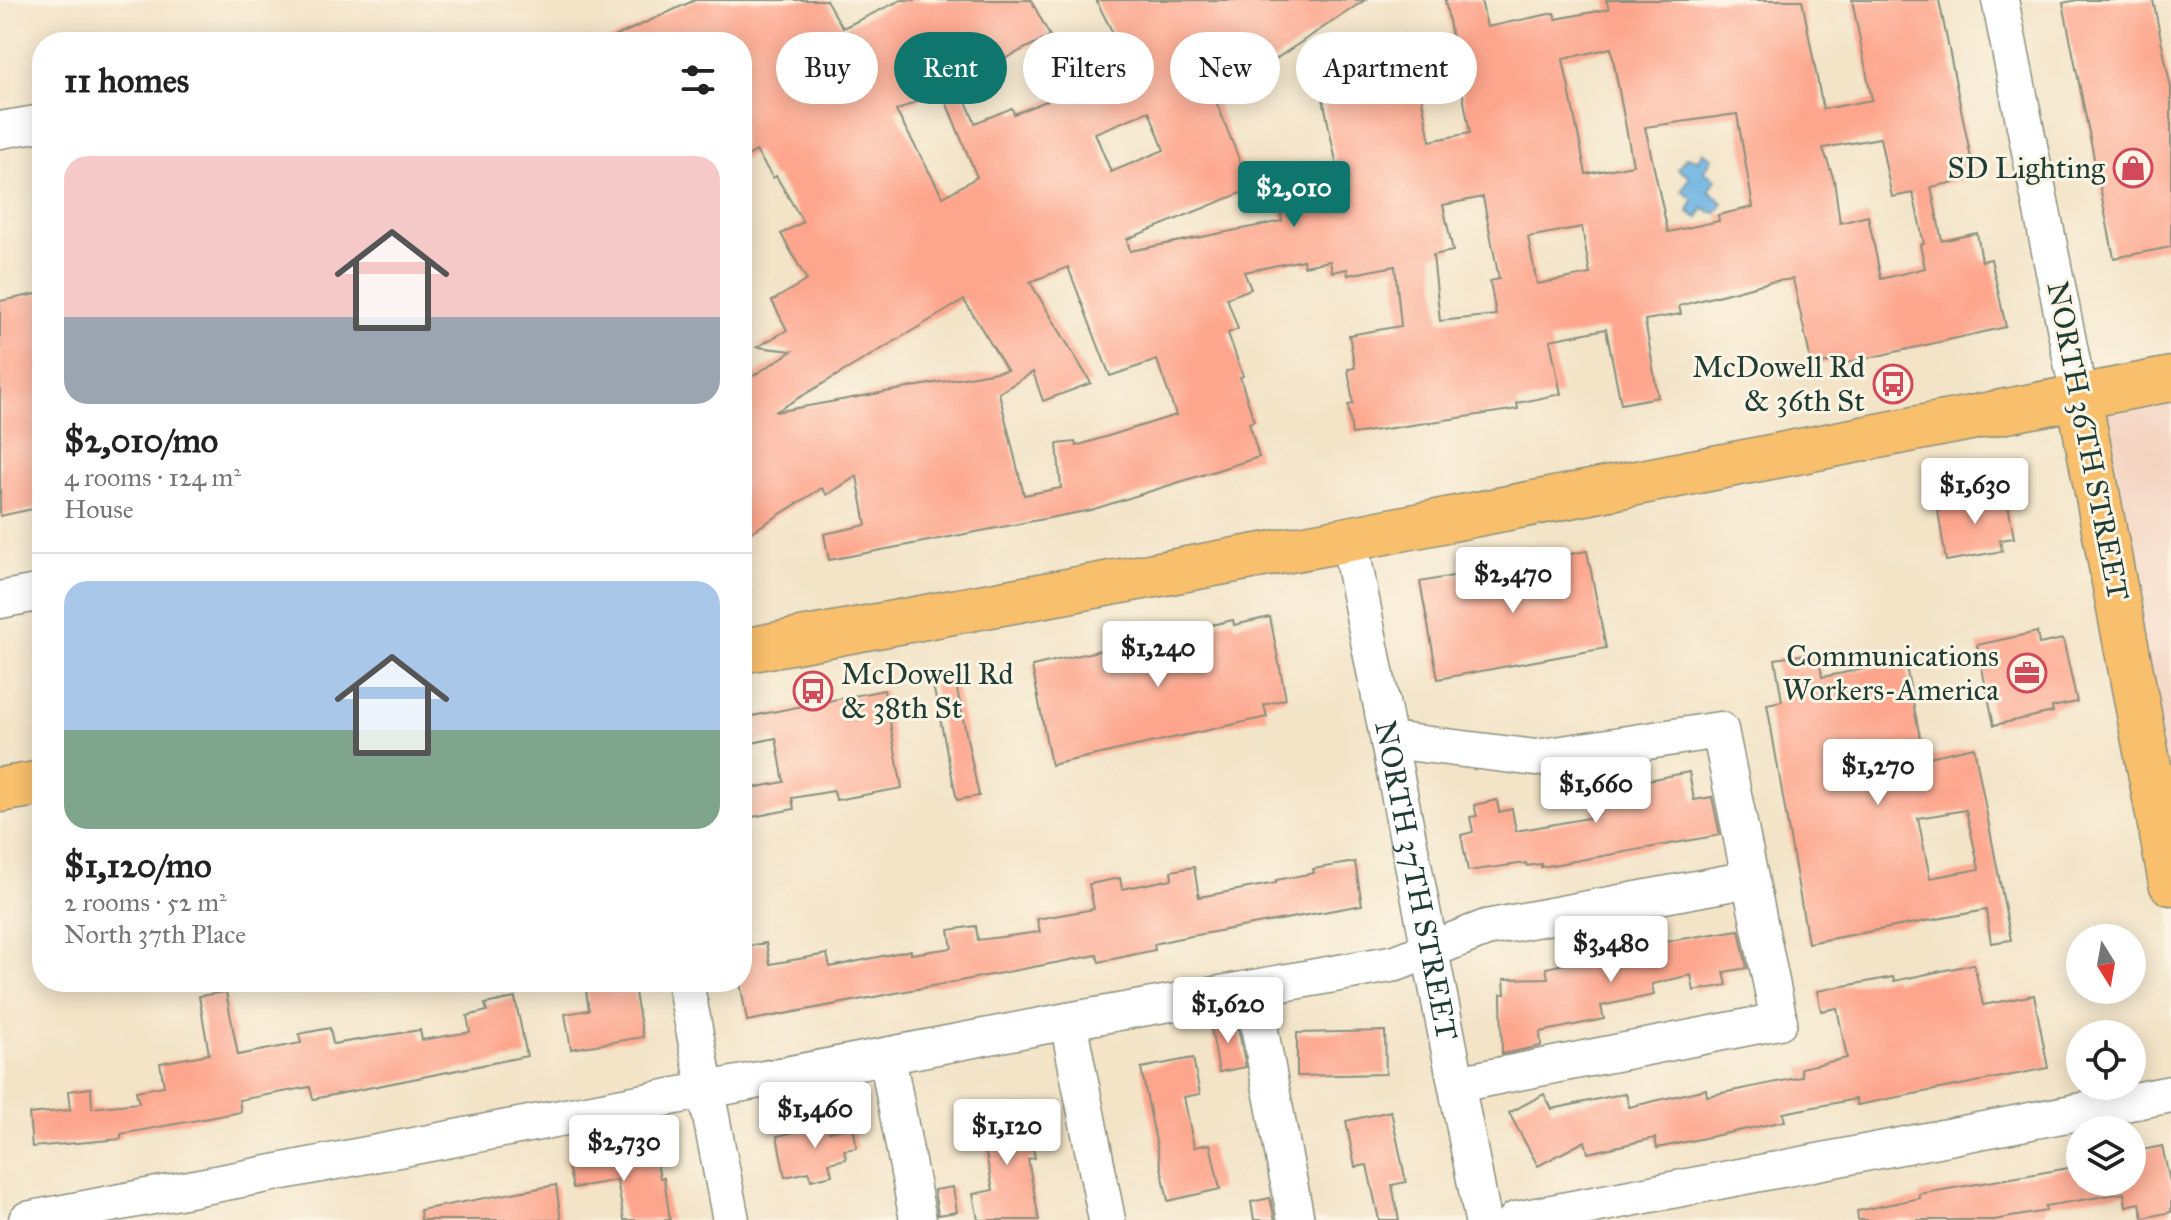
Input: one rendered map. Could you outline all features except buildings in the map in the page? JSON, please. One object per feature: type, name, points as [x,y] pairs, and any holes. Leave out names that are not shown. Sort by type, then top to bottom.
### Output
[{"type":"main road","points":[[752,649],[1349,539],[2171,379]]},
{"type":"main road","name":"NORTH 36TH STREET","points":[[2079,397],[2171,883]]},
{"type":"main road","points":[[0,790],[32,785]]},
{"type":"street","name":"NORTH 36TH STREET","points":[[2000,0],[2079,397]]},
{"type":"street","points":[[0,130],[32,125]]},
{"type":"street","name":"NORTH 37TH STREET","points":[[1349,539],[1483,1220]]},
{"type":"street","points":[[0,600],[32,594]]},
{"type":"street","points":[[1390,740],[1536,758],[1720,730],[1779,1021],[1457,1084]]},
{"type":"street","points":[[0,1203],[26,1220],[1068,1021],[1396,963],[1486,928],[1750,879]]},
{"type":"street","points":[[1252,989],[1296,1220]]},
{"type":"street","points":[[687,992],[731,1220]]},
{"type":"street","points":[[1068,1021],[1107,1220]]},
{"type":"street","points":[[887,1056],[918,1220]]},
{"type":"street","points":[[1516,1220],[2171,1094]]},
{"type":"shaded area","points":[[2171,379],[2171,883],[2079,397]]},
{"type":"water","points":[[1703,152],[1712,158],[1704,172],[1716,179],[1709,191],[1723,203],[1716,213],[1703,209],[1698,218],[1688,212],[1693,199],[1682,191],[1690,177],[1678,169],[1686,157],[1699,160]]},
{"type":"place","name":"SD Lighting","points":[[2133,168]]},
{"type":"place","name":"McDowell Rd & 36th St","points":[[1893,384]]},
{"type":"place","name":"Communications Workers-America","points":[[2027,673]]},
{"type":"place","name":"McDowell Rd & 38th St","points":[[813,691]]}]
